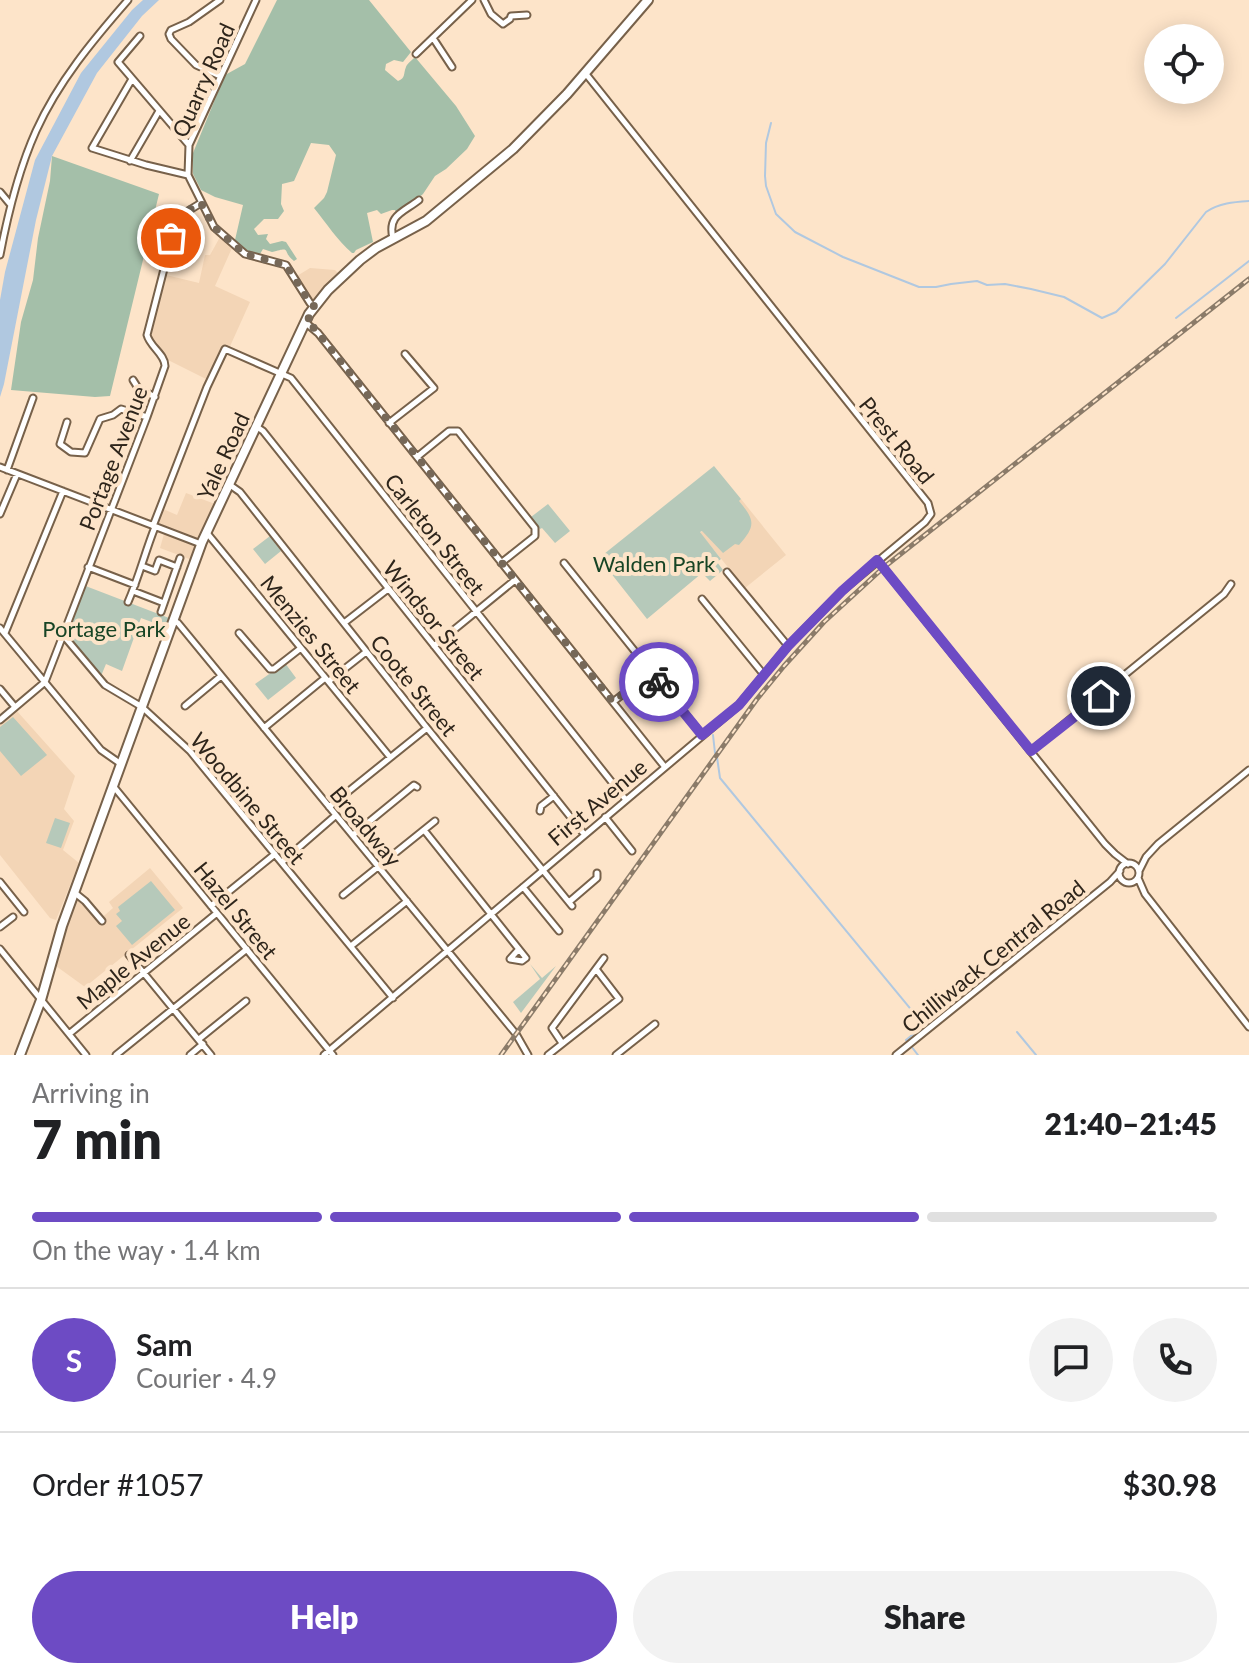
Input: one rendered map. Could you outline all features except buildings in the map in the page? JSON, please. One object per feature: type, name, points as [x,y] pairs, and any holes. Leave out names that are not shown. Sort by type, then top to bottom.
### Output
[{"type":"main road","name":"Yale Road","points":[[20,1055],[41,1000],[62,926],[175,626],[201,545],[315,307],[328,290],[370,252],[426,221],[497,163],[557,105],[648,0]]},
{"type":"street","points":[[0,255],[15,188],[37,130],[92,40],[128,0]]},
{"type":"street","points":[[220,0],[169,34],[196,65],[220,76]]},
{"type":"street","name":"Quarry Road","points":[[256,0],[189,145],[188,175],[214,227],[245,254],[286,265],[315,307]]},
{"type":"street","points":[[416,54],[472,0]]},
{"type":"street","points":[[484,0],[491,14],[503,24],[511,16],[527,15]]},
{"type":"street","points":[[140,36],[118,62],[189,145]]},
{"type":"street","points":[[433,38],[452,67]]},
{"type":"street","name":"Prest Road","points":[[585,73],[930,507],[930,517],[877,560]]},
{"type":"street","points":[[132,79],[92,148],[188,175]]},
{"type":"street","points":[[130,161],[159,111]]},
{"type":"street","points":[[0,192],[11,205]]},
{"type":"street","points":[[394,239],[391,228],[397,215],[419,200]]},
{"type":"street","name":"Portage Avenue","points":[[0,720],[45,682],[155,397],[165,363],[147,335],[165,265],[176,254],[183,214],[201,203]]},
{"type":"street","points":[[171,238],[180,239]]},
{"type":"street","points":[[306,323],[314,328],[664,767]]},
{"type":"street","name":"Carleton Street","points":[[154,526],[207,387],[225,349],[291,378],[626,800]]},
{"type":"street","points":[[389,423],[434,388],[405,354]]},
{"type":"street","points":[[133,380],[138,388],[155,397]]},
{"type":"street","points":[[33,398],[4,469],[201,545]]},
{"type":"street","points":[[67,422],[60,444],[71,452],[85,453],[100,419],[121,409],[147,417]]},
{"type":"street","name":"Windsor Street","points":[[257,427],[584,834]]},
{"type":"street","points":[[417,457],[449,431],[458,431],[526,516],[535,528],[535,536],[501,563]]},
{"type":"street","points":[[0,514],[17,474]]},
{"type":"street","name":"Coote Street","points":[[230,485],[240,492],[570,904],[597,878],[597,873]]},
{"type":"street","points":[[5,634],[63,491]]},
{"type":"street","points":[[128,602],[154,526]]},
{"type":"street","name":"Menzies Street","points":[[207,533],[390,757]]},
{"type":"street","points":[[161,612],[180,558]]},
{"type":"street","points":[[142,566],[155,571],[159,560],[177,567]]},
{"type":"street","points":[[877,560],[1115,854],[1130,864],[1138,874],[1145,894]]},
{"type":"street","name":"First Avenue","points":[[329,1053],[739,705],[788,646],[877,560]]},
{"type":"street","points":[[564,563],[702,735]]},
{"type":"street","points":[[88,567],[164,603]]},
{"type":"street","points":[[727,572],[788,646]]},
{"type":"street","points":[[434,646],[515,580]]},
{"type":"street","points":[[1031,751],[1216,601],[1231,584]]},
{"type":"street","points":[[344,623],[388,589]]},
{"type":"street","points":[[702,599],[764,675]]},
{"type":"street","name":"Broadway","points":[[175,626],[221,676],[353,835],[516,1034],[528,1055]]},
{"type":"street","points":[[0,628],[101,750],[121,764]]},
{"type":"street","points":[[239,633],[270,669],[301,648]]},
{"type":"street","name":"Woodbine Street","points":[[63,635],[105,685],[142,707],[190,751],[393,998]]},
{"type":"street","points":[[264,728],[366,652]]},
{"type":"street","points":[[613,702],[651,672]]},
{"type":"street","points":[[185,706],[221,676]]},
{"type":"street","points":[[0,689],[15,707]]},
{"type":"street","points":[[329,807],[427,728]]},
{"type":"street","points":[[1130,864],[1146,857],[1249,770]]},
{"type":"street","points":[[353,835],[414,785],[417,787]]},
{"type":"street","name":"Hazel Street","points":[[113,786],[329,1053]]},
{"type":"street","points":[[540,811],[541,806],[554,796]]},
{"type":"street","points":[[282,862],[336,816]]},
{"type":"street","points":[[605,817],[632,851]]},
{"type":"street","points":[[343,895],[435,821]]},
{"type":"street","points":[[424,830],[519,949]]},
{"type":"street","name":"Maple Avenue","points":[[211,906],[275,854]]},
{"type":"street","points":[[1115,854],[1120,877],[1145,894],[1249,1027]]},
{"type":"street","points":[[1127,882],[1138,874],[1146,857]]},
{"type":"street","name":"Chilliwack Central Road","points":[[896,1055],[1130,864]]},
{"type":"street","points":[[0,882],[24,912]]},
{"type":"street","name":"Chilliwack Central Road","points":[[1110,882],[1127,882]]},
{"type":"street","points":[[523,887],[559,931]]},
{"type":"street","points":[[74,893],[102,921]]},
{"type":"street","points":[[351,946],[407,901]]},
{"type":"street","name":"Maple Avenue","points":[[69,1034],[217,913]]},
{"type":"street","points":[[0,927],[13,917]]},
{"type":"street","points":[[116,1055],[247,949]]},
{"type":"street","points":[[1,953],[86,1055]]},
{"type":"street","points":[[129,955],[211,1055]]},
{"type":"street","points":[[562,1043],[552,1028],[604,958]]},
{"type":"street","points":[[548,1055],[619,999],[596,969]]},
{"type":"street","points":[[190,1055],[246,1001]]},
{"type":"street","points":[[616,1055],[655,1024]]},
{"type":"shaded area","points":[[220,237],[232,248],[215,286],[250,302],[213,384],[168,360],[151,337],[166,275],[199,283],[205,255],[210,255]]},
{"type":"shaded area","points":[[310,268],[335,270],[340,275],[316,301],[311,299],[297,276]]},
{"type":"shaded area","points":[[186,493],[215,504],[200,538],[158,523],[163,509],[177,515]]},
{"type":"shaded area","points":[[741,499],[786,555],[745,588],[700,533]]},
{"type":"shaded area","points":[[164,534],[196,546],[192,560],[160,548]]},
{"type":"shaded area","points":[[16,710],[75,776],[64,809],[74,821],[63,850],[79,863],[56,920],[50,918],[0,855],[0,723]]},
{"type":"shaded area","points":[[150,868],[183,908],[85,987],[56,966],[63,929],[75,896],[98,921],[113,908],[109,902]]},
{"type":"green space","points":[[277,0],[369,0],[411,52],[403,62],[394,60],[386,64],[385,70],[398,81],[415,57],[456,106],[475,136],[467,149],[435,176],[423,194],[410,205],[396,213],[392,210],[381,214],[377,210],[367,213],[373,242],[354,253],[314,208],[327,192],[336,155],[329,145],[311,143],[294,181],[282,184],[281,204],[284,211],[278,219],[264,219],[254,229],[258,235],[268,234],[266,239],[270,244],[286,242],[297,259],[294,261],[285,250],[272,252],[263,249],[260,254],[248,251],[235,240],[243,205],[201,190],[193,174],[193,153],[225,75],[245,64]]},
{"type":"green space","points":[[52,156],[159,194],[110,396],[11,390],[21,322],[33,280]]},
{"type":"green space","name":"Walden Park","points":[[714,466],[741,499],[739,501],[751,518],[751,528],[739,545],[735,544],[723,553],[700,532],[721,559],[717,562],[723,570],[710,581],[702,573],[647,619],[599,558]]},
{"type":"green space","points":[[548,504],[570,531],[555,543],[531,517]]},
{"type":"green space","points":[[270,536],[281,551],[265,564],[253,549]]},
{"type":"green space","name":"Portage Park","points":[[83,585],[169,618],[165,627],[141,618],[122,671],[106,664],[101,676],[66,633]]},
{"type":"green space","points":[[285,663],[296,678],[268,700],[255,684]]},
{"type":"green space","points":[[13,717],[47,755],[21,776],[0,751],[0,727]]},
{"type":"green space","points":[[55,818],[70,823],[61,848],[46,843]]},
{"type":"green space","points":[[151,881],[175,910],[132,945],[116,926],[122,921],[116,914],[120,911],[118,907]]},
{"type":"green space","points":[[530,964],[542,978],[556,966],[521,1013],[513,1002],[540,979]]},
{"type":"water","points":[[143,0],[159,0],[142,16],[97,73],[52,156],[0,397],[0,300],[35,160],[81,73]]},
{"type":"waterway","points":[[771,123],[766,143],[766,186],[776,214],[795,232],[843,257],[919,287],[977,281],[987,285],[1005,284],[1064,297],[1102,318],[1116,312],[1165,264],[1206,212],[1221,205],[1249,201]]},
{"type":"waterway","points":[[1176,318],[1249,261]]},
{"type":"waterway","points":[[713,735],[715,753]]},
{"type":"waterway","points":[[717,757],[720,778],[923,1024],[906,1040],[908,1042]]},
{"type":"waterway","points":[[1017,1032],[1036,1055]]},
{"type":"waterway","points":[[911,1046],[918,1055]]},
{"type":"railway","points":[[501,1055],[757,699],[824,622],[883,568],[1249,279]]},
{"type":"way so far","points":[[171,238],[180,239],[183,214],[201,203],[214,227],[245,254],[286,265],[315,307],[306,323],[314,328],[613,702],[651,672],[659,682]]},
{"type":"route","points":[[659,682],[702,735],[739,705],[788,646],[877,560],[1031,751],[1101,696]]}]
